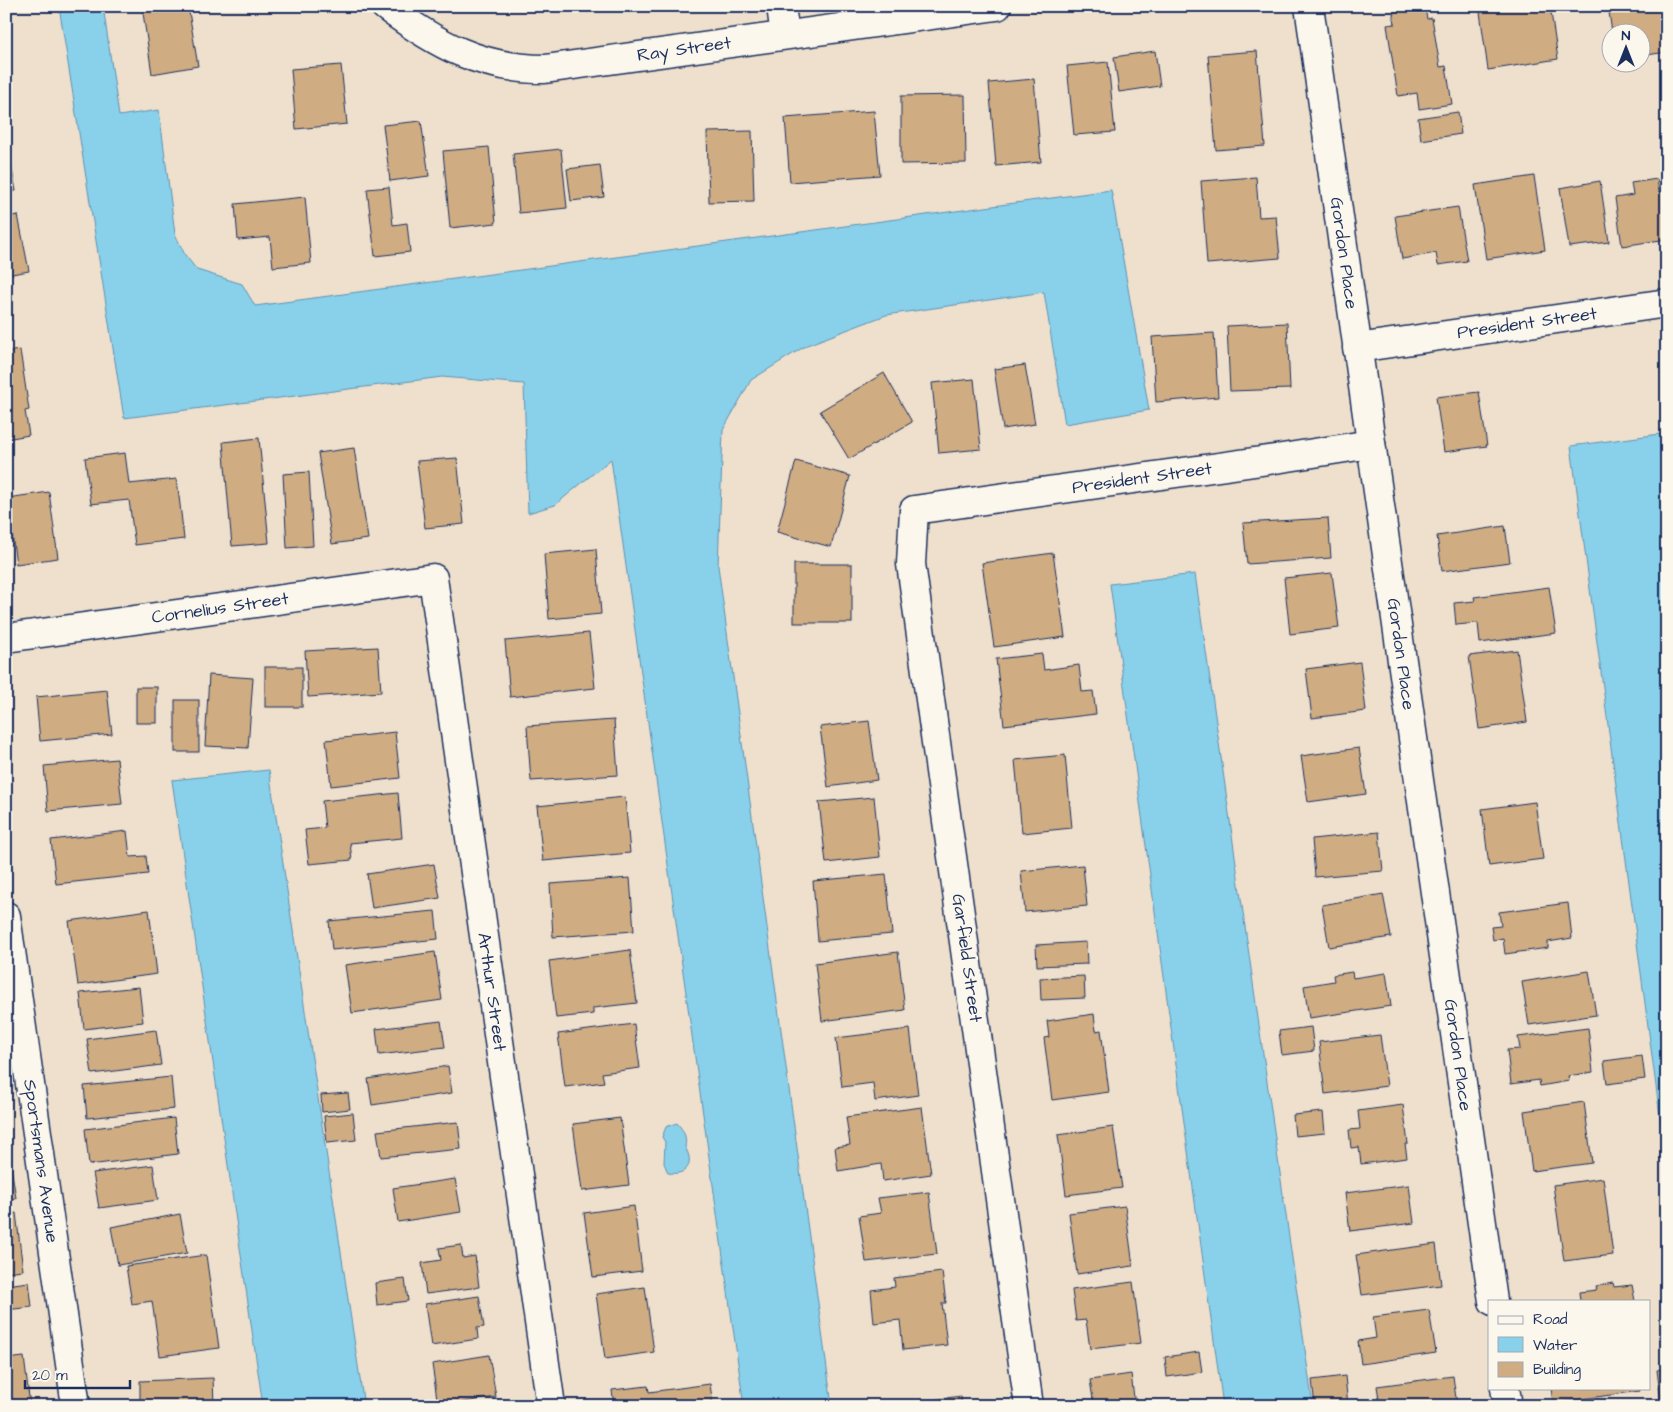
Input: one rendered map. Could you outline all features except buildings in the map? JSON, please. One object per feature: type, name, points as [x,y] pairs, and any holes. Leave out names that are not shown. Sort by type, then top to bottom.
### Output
[{"type":"street","name":"Ray Street","points":[[385,6],[427,36],[474,59],[519,69],[545,69],[997,6]]},
{"type":"street","points":[[781,6],[785,35]]},
{"type":"street","name":"Gordon Place","points":[[1309,6],[1493,1300]]},
{"type":"street","name":"President Street","points":[[1357,348],[1667,303]]},
{"type":"street","name":"President Street","points":[[914,510],[1371,444]]},
{"type":"street","name":"Garfield Street","points":[[914,510],[911,564],[1029,1406]]},
{"type":"street","name":"Cornelius Street","points":[[6,638],[433,578]]},
{"type":"street","name":"Arthur Street","points":[[433,578],[551,1406]]},
{"type":"street","name":"Sportsmans Avenue","points":[[6,916],[76,1406]]},
{"type":"street","points":[[1505,1390],[1508,1406]]},
{"type":"water","points":[[59,6],[103,6],[119,116],[159,110],[175,234],[185,255],[197,270],[242,284],[255,306],[1111,190],[1149,410],[1065,424],[1044,292],[886,315],[807,345],[751,380],[723,430],[718,566],[832,1406],[744,1406],[611,459],[555,505],[528,513],[524,384],[442,377],[124,418]]},
{"type":"water","points":[[1660,434],[1667,484],[1667,1169],[1571,446]]},
{"type":"water","points":[[1195,574],[1313,1406],[1223,1406],[1110,584]]},
{"type":"water","points":[[269,770],[364,1406],[263,1406],[172,780]]},
{"type":"water","points":[[677,1123],[686,1140],[685,1147],[689,1163],[687,1168],[680,1173],[668,1173],[664,1163],[665,1142],[662,1137],[666,1127]]}]
